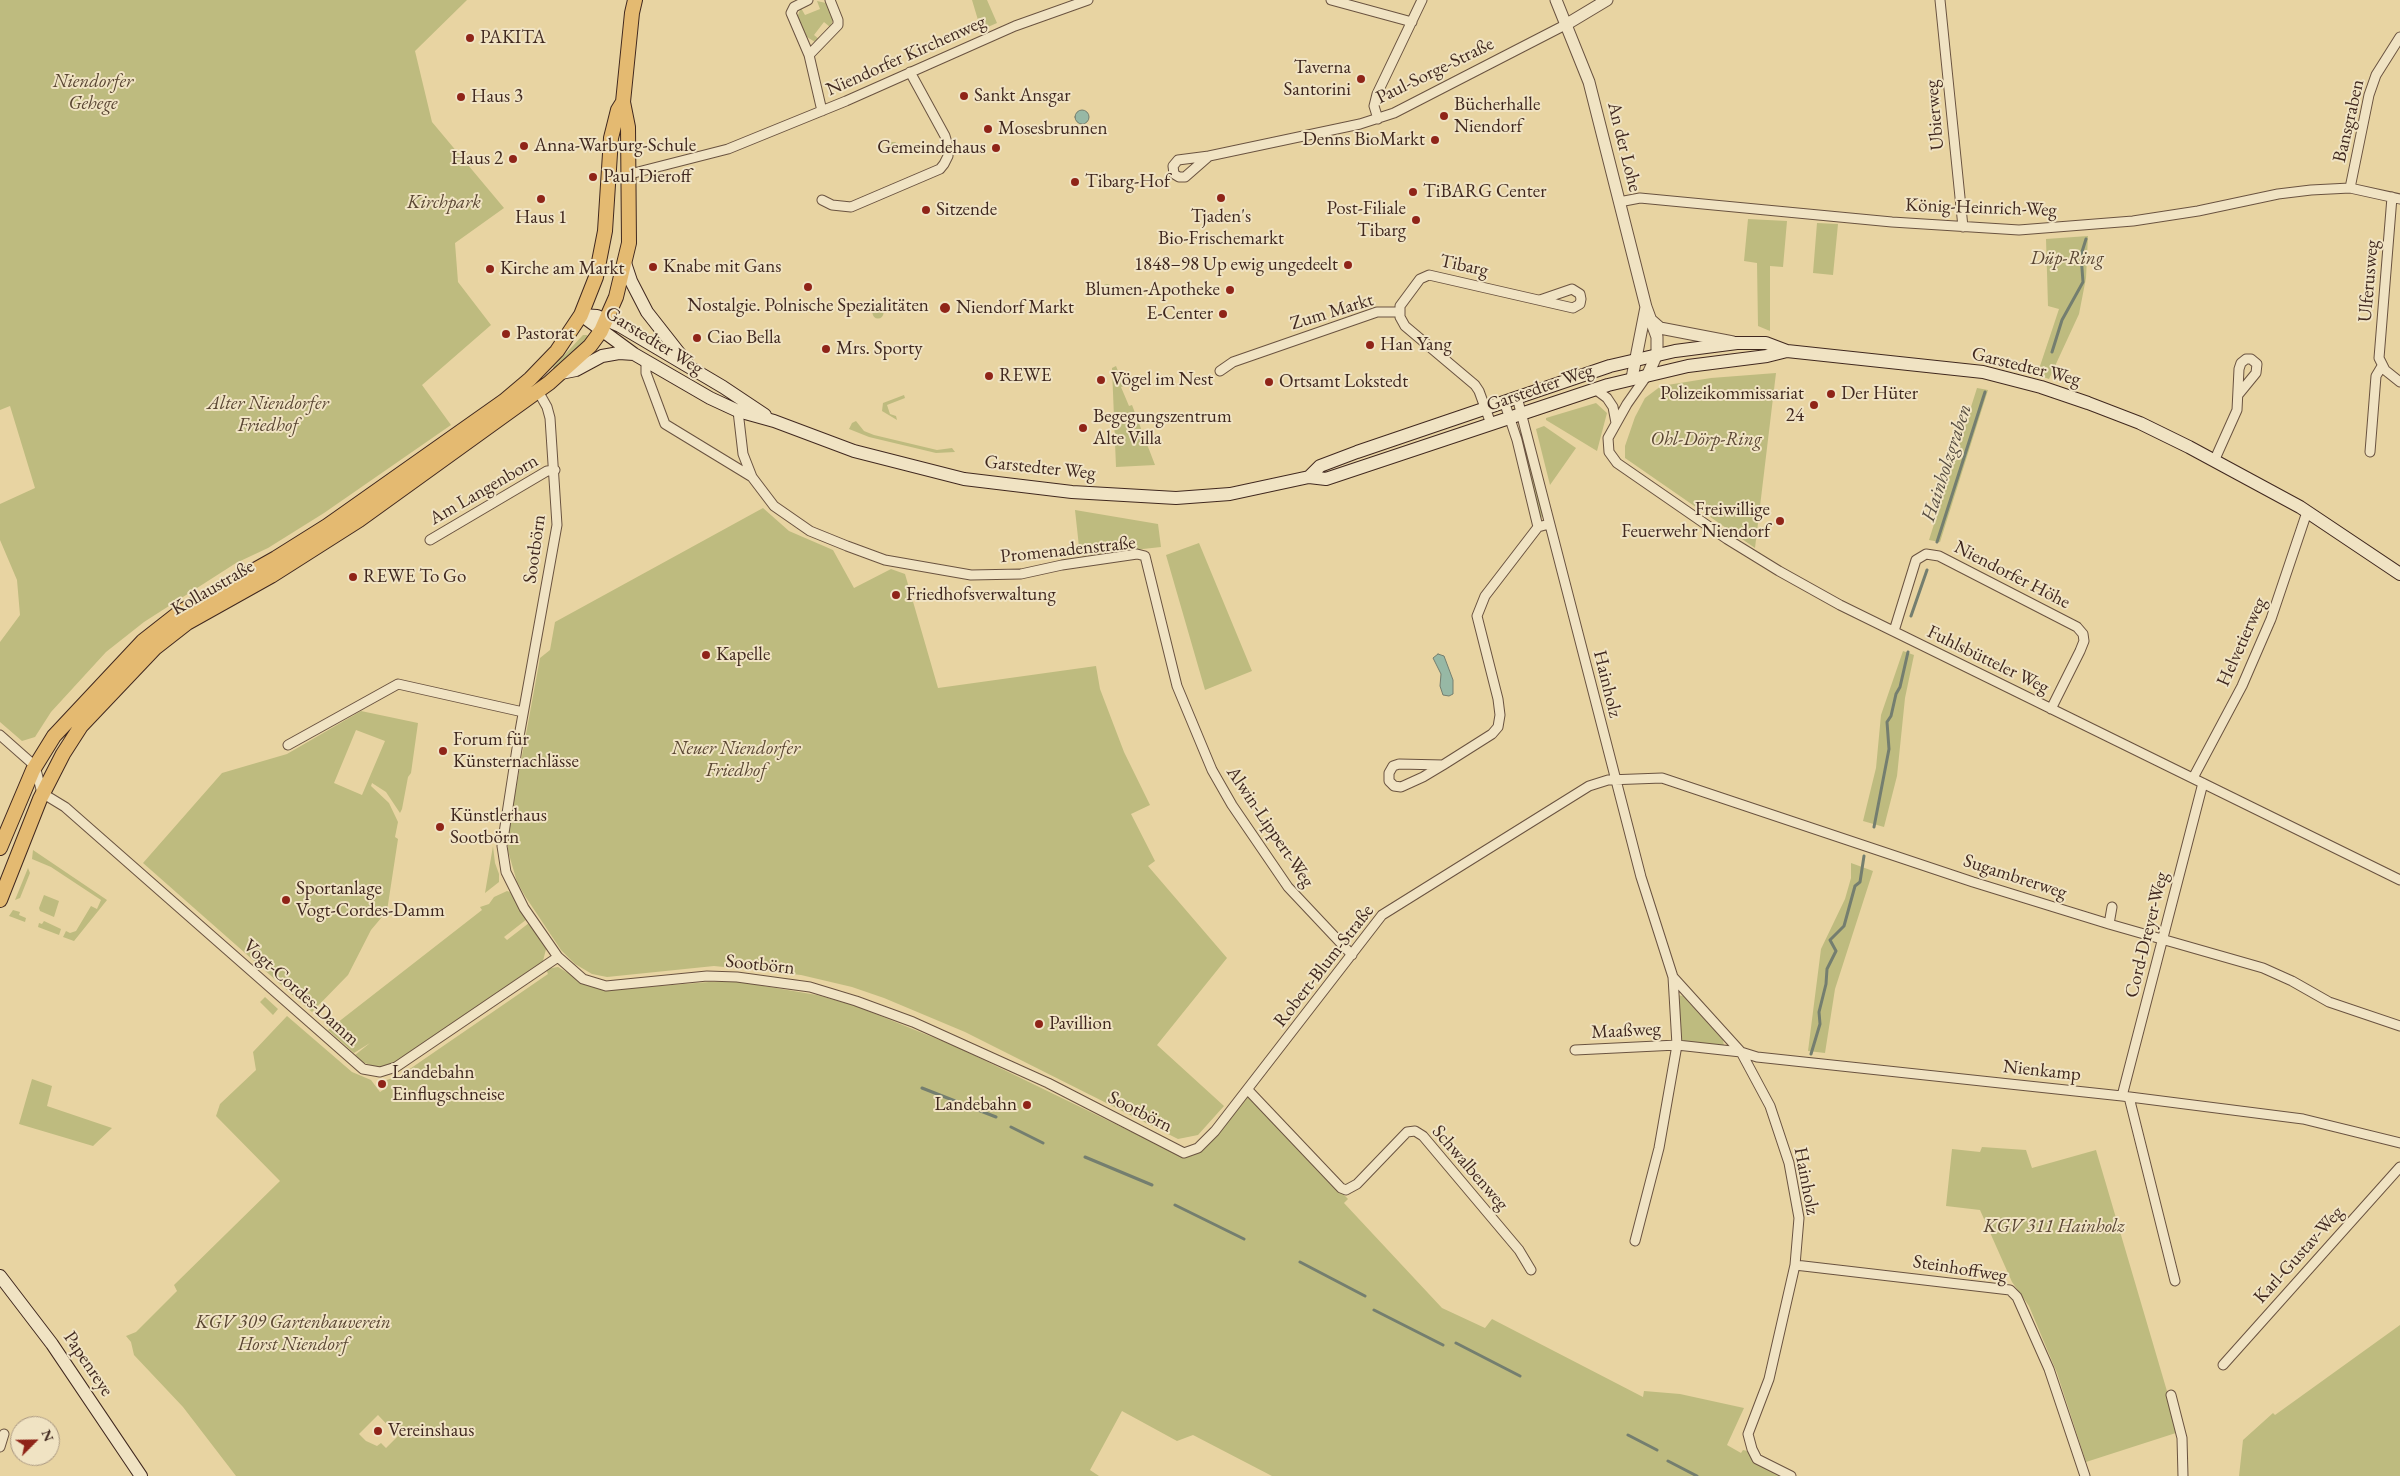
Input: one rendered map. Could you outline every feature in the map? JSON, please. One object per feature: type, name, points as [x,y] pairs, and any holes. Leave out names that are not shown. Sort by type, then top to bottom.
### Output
[{"type":"main road","points":[[604,326],[625,263],[629,243],[630,174],[628,127],[623,102],[628,41],[635,0]]},
{"type":"main road","name":"Kollaustraße","points":[[0,848],[35,766],[50,742],[68,719],[128,655],[167,621],[193,603],[307,539],[445,442],[530,379],[557,351],[581,315],[595,282],[603,246],[611,138],[618,110],[623,102]]},
{"type":"main road","points":[[625,263],[631,281],[647,312],[694,371]]},
{"type":"main road","name":"Garstedter Weg","points":[[581,315],[597,316],[604,326],[634,354],[710,398],[738,411],[774,421],[846,448],[910,466],[964,478],[1072,492],[1176,498],[1230,494],[1309,477],[1326,479],[1632,378],[1688,366],[1767,356],[1787,351]]},
{"type":"main road","name":"Kollaustraße","points":[[0,900],[42,793],[62,754],[82,726],[114,690],[164,641],[205,612],[324,544],[538,391],[561,373],[604,326]]},
{"type":"main road","name":"Garstedter Weg","points":[[604,326],[723,387],[774,421]]},
{"type":"main road","name":"Garstedter Weg","points":[[1309,477],[1320,466],[1486,407],[1637,359],[1657,354],[1737,343],[1766,342],[1787,351],[1984,372],[2045,388],[2104,408],[2215,459],[2307,512],[2400,574]]},
{"type":"main road","points":[[561,373],[576,370],[602,356],[619,353],[634,354]]},
{"type":"main road","name":"Papenreye","points":[[0,1276],[52,1344],[140,1476]]},
{"type":"street","name":"Niendorfer Kirchenweg","points":[[808,0],[794,7],[791,13],[809,55],[822,111]]},
{"type":"street","points":[[809,55],[838,25],[838,20],[830,0]]},
{"type":"street","name":"Niendorfer Kirchenweg","points":[[630,174],[728,149],[822,111],[1015,26],[1088,0]]},
{"type":"street","points":[[1331,0],[1412,22]]},
{"type":"street","points":[[1378,119],[1374,106],[1377,94],[1422,0]]},
{"type":"street","name":"An der Lohe","points":[[1556,0],[1589,82],[1646,307],[1657,337],[1657,354],[1648,374]]},
{"type":"street","name":"Paul-Sorge-Straße","points":[[1209,156],[1378,119],[1410,106],[1567,24],[1607,0]]},
{"type":"street","name":"Ubierweg","points":[[1940,0],[1963,227]]},
{"type":"street","name":"Bansgraben","points":[[2350,188],[2369,95],[2376,75],[2400,37]]},
{"type":"street","points":[[822,200],[832,205],[851,207],[940,169],[944,164],[948,156],[947,141],[910,72]]},
{"type":"street","name":"König-Heinrich-Weg","points":[[1619,202],[1649,199],[1963,227],[2019,230],[2124,222],[2198,211],[2278,194],[2350,188],[2396,198]]},
{"type":"street","name":"Ulferusweg","points":[[2370,452],[2376,376],[2382,366],[2379,358],[2396,198]]},
{"type":"street","name":"Tibarg","points":[[1399,312],[1403,300],[1420,279],[1429,275],[1540,300]]},
{"type":"street","name":"An der Lohe","points":[[1632,378],[1646,307]]},
{"type":"street","name":"Zum Markt","points":[[1220,371],[1233,362],[1377,312],[1399,312],[1405,326],[1475,385],[1486,407],[1491,424]]},
{"type":"street","name":"Garstedter Weg","points":[[1652,321],[1657,326],[1668,330],[1737,343]]},
{"type":"street","name":"Promenadenstraße","points":[[646,361],[646,373],[664,424],[752,477]]},
{"type":"street","points":[[2382,366],[2388,375],[2400,382]]},
{"type":"street","name":"Fuhlsbütteler Weg","points":[[1648,374],[1627,404],[1608,438],[1611,456],[1617,463],[1727,539],[1840,605],[2400,880]]},
{"type":"street","name":"Fuhlsbütteler Weg","points":[[1627,404],[1632,378]]},
{"type":"street","points":[[1595,389],[1607,398],[1613,407],[1616,423]]},
{"type":"street","name":"Sootbörn","points":[[538,391],[548,411],[555,470],[557,524],[503,831],[503,861],[515,894],[558,957],[583,978],[606,986],[707,976],[737,977],[810,987],[856,1001],[912,1022],[1048,1083],[1184,1153],[1194,1151]]},
{"type":"street","points":[[2215,459],[2237,410],[2238,395]]},
{"type":"street","name":"Hainholz","points":[[1510,399],[1549,524],[1641,877],[1673,977],[1678,1045],[1659,1148],[1635,1242]]},
{"type":"street","name":"Hainholz","points":[[1510,399],[1516,416],[1538,527]]},
{"type":"street","name":"Promenadenstraße","points":[[738,411],[743,454],[752,477],[774,506],[810,531],[885,560],[971,575],[1021,574],[1062,565],[1137,554],[1147,558]]},
{"type":"street","name":"Am Langenborn","points":[[430,540],[548,471],[555,470]]},
{"type":"street","name":"Helvetierweg","points":[[2193,778],[2242,686],[2271,619],[2307,512]]},
{"type":"street","points":[[1443,765],[1399,764],[1393,766],[1389,773],[1389,781],[1394,786],[1401,787],[1423,778],[1492,734],[1498,727],[1500,715],[1498,699],[1477,616],[1485,596],[1538,527],[1549,524]]},
{"type":"street","name":"Niendorfer Höhe","points":[[1894,631],[1916,560],[1926,554],[1938,556],[2078,627],[2083,634],[2084,641],[2052,709]]},
{"type":"street","name":"Alwin-Lippert-Weg","points":[[1147,558],[1177,686],[1212,770],[1232,805],[1288,887],[1352,955]]},
{"type":"street","points":[[288,745],[398,684],[524,712]]},
{"type":"street","points":[[0,736],[35,766],[42,793]]},
{"type":"street","name":"Sugambrerweg","points":[[1616,779],[1662,778],[1973,882],[2109,924],[2264,968],[2329,1002],[2400,1026]]},
{"type":"street","name":"Robert-Blum-Straße","points":[[1194,1151],[1215,1131],[1248,1090],[1382,915],[1406,898],[1589,786],[1616,779]]},
{"type":"street","name":"Cord-Dreyer-Weg","points":[[2175,1281],[2125,1097],[2202,783]]},
{"type":"street","name":"Vogt-Cordes-Damm","points":[[42,793],[76,816],[355,1063],[368,1071],[380,1072],[396,1067],[558,957]]},
{"type":"street","points":[[2109,924],[2112,907]]},
{"type":"street","name":"Hainholz","points":[[1673,977],[1741,1052],[1770,1106],[1789,1163],[1799,1218],[1795,1265],[1769,1379],[1748,1434],[1752,1450],[1758,1459],[1791,1476]]},
{"type":"street","name":"Nienkamp","points":[[1678,1045],[1741,1052],[1757,1057],[2125,1097],[2303,1119],[2400,1143]]},
{"type":"street","name":"Maaßweg","points":[[1575,1050],[1678,1045]]},
{"type":"street","name":"Schwalbenweg","points":[[1248,1090],[1341,1188],[1346,1190],[1357,1184],[1408,1132],[1416,1131],[1423,1136],[1519,1250],[1531,1270]]},
{"type":"street","name":"Karl-Gustav-Weg","points":[[2223,1365],[2400,1168]]},
{"type":"street","name":"Steinhoffweg","points":[[1795,1265],[2010,1290],[2017,1297],[2049,1369],[2085,1476]]},
{"type":"street","points":[[2172,1395],[2182,1438],[2183,1476]]},
{"type":"street","points":[[0,1447],[4,1434]]},
{"type":"green space","points":[[0,0],[467,0],[415,51],[432,122],[504,208],[455,243],[458,282],[491,325],[422,385],[451,425],[324,513],[268,548],[236,563],[144,622],[106,652],[51,712],[35,737],[22,741],[0,722],[0,642],[20,615],[17,580],[0,540],[0,504],[35,488],[10,406],[0,410]]},
{"type":"green space","points":[[972,0],[987,0],[997,23],[981,30]]},
{"type":"green space","points":[[817,1],[826,3],[833,20],[830,27],[824,22],[814,35],[820,40],[815,42],[807,37],[797,17],[801,8],[805,15],[820,9]]},
{"type":"green space","points":[[888,142],[895,142],[904,148],[901,153],[888,153],[884,149]]},
{"type":"green space","points":[[1748,219],[1787,221],[1783,267],[1770,266],[1770,331],[1758,326],[1757,263],[1744,261]]},
{"type":"green space","points":[[1817,223],[1838,224],[1833,275],[1813,273]]},
{"type":"green space","name":"Düp-Ring","points":[[2088,236],[2086,278],[2079,314],[2049,379],[2037,375],[2059,309],[2048,306],[2046,239]]},
{"type":"green space","points":[[1105,284],[1109,284],[1113,290],[1109,296],[1105,296],[1101,292],[1101,288]]},
{"type":"green space","points":[[878,307],[884,313],[878,319],[872,313]]},
{"type":"green space","points":[[583,335],[587,335],[588,338],[565,362],[554,369],[553,367]]},
{"type":"green space","points":[[1116,366],[1124,386],[1121,387],[1129,406],[1132,405],[1155,465],[1116,467],[1112,368]]},
{"type":"green space","name":"Ohl-Dörp-Ring","points":[[1776,373],[1755,548],[1625,458],[1625,446],[1635,417],[1645,398],[1661,386],[1711,378]]},
{"type":"green space","points":[[1977,388],[1988,390],[1940,542],[1929,540]]},
{"type":"green space","points":[[904,395],[905,398],[887,405],[890,414],[896,416],[897,420],[882,411],[883,403]]},
{"type":"green space","points":[[1596,403],[1607,413],[1597,451],[1546,420],[1546,418]]},
{"type":"green space","points":[[856,421],[864,431],[874,435],[937,450],[952,448],[955,452],[936,453],[869,437],[849,429],[852,423]]},
{"type":"green space","points":[[1544,426],[1576,448],[1550,485],[1536,429]]},
{"type":"green space","points":[[1522,434],[1543,514],[1541,519],[1519,436]]},
{"type":"green space","name":"Neuer Niendorfer Friedhof","points":[[763,508],[789,531],[833,550],[854,588],[891,569],[905,574],[938,688],[1096,666],[1100,689],[1124,752],[1150,805],[1131,814],[1155,861],[1148,866],[1227,958],[1157,1045],[1224,1106],[1198,1135],[1178,1139],[965,1032],[884,998],[852,987],[801,975],[714,966],[607,977],[592,974],[575,964],[561,950],[517,882],[508,851],[508,832],[540,658],[550,650],[555,622]]},
{"type":"green space","points":[[1075,510],[1158,524],[1161,547],[1080,556]]},
{"type":"green space","points":[[1199,543],[1252,671],[1205,690],[1166,555]]},
{"type":"green space","points":[[1903,651],[1914,655],[1905,698],[1897,776],[1884,827],[1863,821],[1876,768],[1881,715]]},
{"type":"green space","name":"Sportanlage Vogt-Cordes-Damm","points":[[361,711],[418,723],[411,773],[408,777],[400,813],[386,792],[372,783],[371,786],[389,803],[398,822],[395,837],[398,839],[387,911],[371,930],[348,975],[312,1012],[143,863],[222,773],[287,754]],"holes":[[[356,730],[385,741],[362,795],[334,783]]]},
{"type":"green space","points":[[493,846],[499,882],[485,893]]},
{"type":"green space","points":[[33,850],[107,900],[74,941],[63,937],[66,931],[70,933],[76,931],[91,906],[97,909],[101,900],[51,867],[32,859]]},
{"type":"green space","points":[[1851,863],[1873,871],[1835,989],[1825,1053],[1808,1051],[1821,949],[1845,899],[1851,878]]},
{"type":"green space","points":[[28,868],[30,873],[20,898],[15,900]]},
{"type":"green space","points":[[507,891],[510,892],[527,919],[504,937],[507,940],[529,923],[546,949],[543,961],[391,1065],[376,1067],[359,1061],[355,1055],[370,1043],[354,1053],[328,1030],[482,910],[480,907],[489,904],[494,897]]},
{"type":"green space","points":[[44,895],[59,901],[54,917],[40,911],[39,908]]},
{"type":"green space","points":[[13,910],[20,912],[19,915],[26,918],[25,922],[9,916]]},
{"type":"green space","points":[[44,921],[61,929],[59,935],[38,927],[39,923],[42,924]]},
{"type":"green space","name":"KGV 309 Gartenbauverein Horst Niendorf","points":[[558,967],[588,985],[609,990],[709,982],[740,982],[817,995],[856,1006],[957,1047],[1181,1156],[1191,1156],[1205,1148],[1249,1096],[1348,1199],[1344,1203],[1442,1308],[1485,1328],[1492,1319],[1643,1397],[1644,1391],[1680,1394],[1744,1408],[1727,1445],[1741,1453],[1743,1450],[1747,1451],[1758,1464],[1781,1476],[1272,1476],[1193,1435],[1177,1441],[1122,1411],[1090,1470],[1099,1476],[236,1476],[183,1407],[134,1355],[131,1342],[126,1336],[136,1332],[177,1291],[174,1285],[280,1181],[216,1116],[220,1104],[256,1070],[253,1052],[287,1016],[352,1072],[371,1080],[380,1092],[386,1088],[384,1081],[401,1075],[548,974],[546,969]],"holes":[[[378,1415],[398,1436],[386,1448],[381,1443],[377,1446],[366,1441],[359,1434]]]},
{"type":"green space","points":[[1678,995],[1683,996],[1723,1040],[1724,1046],[1685,1043],[1682,1041]]},
{"type":"green space","points":[[265,997],[278,1009],[273,1015],[260,1002]]},
{"type":"green space","points":[[32,1079],[52,1086],[47,1106],[112,1128],[93,1146],[19,1124]]},
{"type":"green space","name":"KGV 311 Hainholz","points":[[1982,1147],[2026,1150],[2032,1168],[2096,1150],[2179,1432],[2086,1462],[2057,1373],[2029,1306],[2012,1282],[1980,1210],[1946,1206],[1952,1149],[1980,1152]]},
{"type":"green space","points":[[2400,1325],[2400,1476],[2239,1476],[2243,1440],[2273,1413],[2275,1415]]},
{"type":"shaded area","points":[[1079,110],[1085,110],[1089,117],[1085,124],[1079,124],[1075,120],[1075,114]]},
{"type":"shaded area","points":[[1438,654],[1444,656],[1453,680],[1453,694],[1449,696],[1443,695],[1440,686],[1441,674],[1433,658]]},
{"type":"waterway","name":"Hainholzgraben","points":[[2052,352],[2062,320],[2083,282],[2081,255],[2086,239]]},
{"type":"waterway","name":"Hainholzgraben","points":[[1937,542],[1985,392]]},
{"type":"waterway","name":"Hainholzgraben","points":[[1911,616],[1927,570]]},
{"type":"waterway","name":"Hainholzgraben","points":[[1874,827],[1889,749],[1887,722],[1891,716],[1896,694],[1900,687],[1908,652]]},
{"type":"waterway","name":"Hainholzgraben","points":[[1811,1054],[1820,1024],[1819,1012],[1826,984],[1827,969],[1836,951],[1830,940],[1844,926],[1855,886],[1860,882],[1864,856]]},
{"type":"waterway","points":[[922,1088],[996,1117]]},
{"type":"waterway","points":[[1011,1127],[1043,1143]]},
{"type":"waterway","points":[[1085,1157],[1152,1185]]},
{"type":"waterway","points":[[1175,1205],[1244,1239]]},
{"type":"waterway","points":[[1300,1262],[1365,1296]]},
{"type":"waterway","points":[[1374,1310],[1443,1345]]},
{"type":"waterway","points":[[1456,1343],[1520,1376]]},
{"type":"waterway","points":[[1628,1435],[1657,1450]]},
{"type":"waterway","points":[[1668,1461],[1697,1476]]},
{"type":"place","name":"PAKITA","points":[[470,38]]},
{"type":"place","name":"Taverna Santorini","points":[[1361,79]]},
{"type":"place","name":"Sankt Ansgar","points":[[964,96]]},
{"type":"place","name":"Haus 3","points":[[461,97]]},
{"type":"place","name":"Bücherhalle Niendorf","points":[[1444,116]]},
{"type":"place","name":"Mosesbrunnen","points":[[988,129]]},
{"type":"place","name":"Denns BioMarkt","points":[[1435,140]]},
{"type":"place","name":"Anna-Warburg-Schule","points":[[524,146]]},
{"type":"place","name":"Gemeindehaus","points":[[996,148]]},
{"type":"place","name":"Haus 2","points":[[513,159]]},
{"type":"place","name":"Paul Dieroff","points":[[593,177]]},
{"type":"place","name":"Tibarg-Hof","points":[[1075,182]]},
{"type":"place","name":"TiBARG Center","points":[[1413,192]]},
{"type":"place","name":"Tjaden's Bio-Frischemarkt","points":[[1221,198]]},
{"type":"place","name":"Haus 1","points":[[541,199]]},
{"type":"place","name":"Sitzende","points":[[926,210]]},
{"type":"place","name":"Post-Filiale Tibarg","points":[[1416,220]]},
{"type":"place","name":"1848–98 Up ewig ungedeelt","points":[[1348,265]]},
{"type":"place","name":"Knabe mit Gans","points":[[653,267]]},
{"type":"place","name":"Kirche am Markt","points":[[490,269]]},
{"type":"place","name":"Nostalgie. Polnische Spezialitäten","points":[[808,287]]},
{"type":"place","name":"Blumen-Apotheke","points":[[1230,290]]},
{"type":"place","name":"Niendorf Markt","points":[[945,308]]},
{"type":"place","name":"E-Center","points":[[1223,314]]},
{"type":"place","name":"Pastorat","points":[[506,334]]},
{"type":"place","name":"Ciao Bella","points":[[697,338]]},
{"type":"place","name":"Han Yang","points":[[1370,345]]},
{"type":"place","name":"Mrs. Sporty","points":[[826,349]]},
{"type":"place","name":"REWE","points":[[989,376]]},
{"type":"place","name":"Vögel im Nest","points":[[1101,380]]},
{"type":"place","name":"Ortsamt Lokstedt","points":[[1269,382]]},
{"type":"place","name":"Der Hüter","points":[[1831,394]]},
{"type":"place","name":"Polizeikommissariat 24","points":[[1814,405]]},
{"type":"place","name":"Begegungszentrum Alte Villa","points":[[1083,428]]},
{"type":"place","name":"Freiwillige Feuerwehr Niendorf","points":[[1780,521]]},
{"type":"place","name":"REWE To Go","points":[[353,577]]},
{"type":"place","name":"Friedhofsverwaltung","points":[[896,595]]},
{"type":"place","name":"Kapelle","points":[[706,655]]},
{"type":"place","name":"Forum für Künsternachlässe","points":[[443,751]]},
{"type":"place","name":"Künstlerhaus Sootbörn","points":[[440,827]]},
{"type":"place","name":"Sportanlage Vogt-Cordes-Damm","points":[[286,900]]},
{"type":"place","name":"Pavillion","points":[[1039,1024]]},
{"type":"place","name":"Landebahn Einflugschneise","points":[[382,1084]]},
{"type":"place","name":"Landebahn","points":[[1027,1105]]},
{"type":"place","name":"Vereinshaus","points":[[378,1431]]},
{"type":"park label","name":"Niendorfer Gehege","points":[[93,93]]},
{"type":"park label","name":"Kirchpark","points":[[444,203]]},
{"type":"park label","name":"Alter Niendorfer Friedhof","points":[[268,415]]}]
